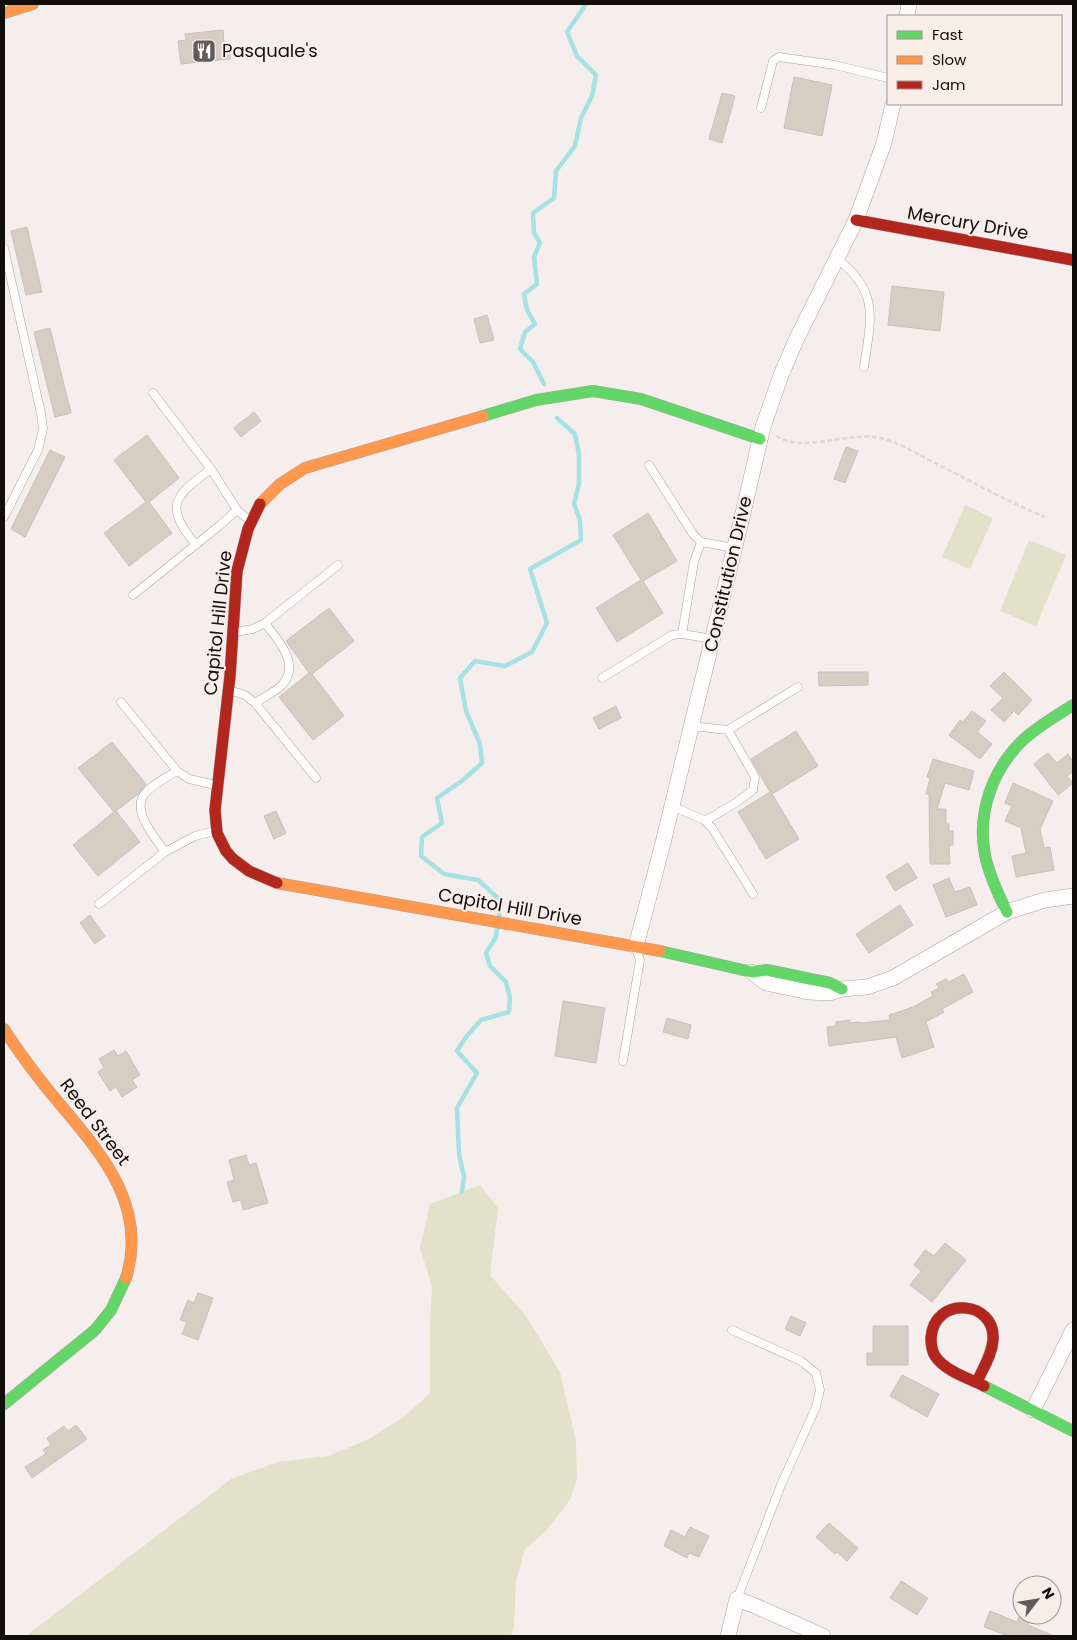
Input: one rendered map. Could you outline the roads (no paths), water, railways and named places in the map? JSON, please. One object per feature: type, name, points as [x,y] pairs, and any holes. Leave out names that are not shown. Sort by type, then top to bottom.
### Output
[{"type":"street","points":[[4,13],[33,4]]},
{"type":"street","name":"Constitution Drive","points":[[636,946],[713,639],[761,433],[781,375],[797,338],[856,220],[884,143],[893,105]]},
{"type":"street","name":"Mercury Drive","points":[[856,220],[1073,260]]},
{"type":"street","name":"Capitol Hill Drive","points":[[752,972],[636,946],[303,890],[266,880],[249,871],[226,851],[217,831],[215,804],[228,689],[237,572],[241,551],[251,522],[264,498],[276,485],[290,475],[305,468],[536,400],[593,391],[641,399],[701,418],[761,433]]},
{"type":"street","points":[[1006,912],[992,879],[982,835],[983,817],[988,798],[1002,766],[1022,741],[1073,705]]},
{"type":"street","points":[[752,972],[766,983],[790,988],[830,993],[867,987],[894,978],[1006,912],[1045,900],[1073,896]]},
{"type":"street","name":"Reed Street","points":[[4,1029],[31,1068],[83,1132],[112,1172],[126,1201],[130,1217],[132,1249],[126,1281],[119,1297],[100,1325],[86,1339],[4,1404]]},
{"type":"street","points":[[977,1382],[992,1350],[994,1343],[992,1330],[986,1318],[975,1310],[961,1306],[954,1307],[937,1318],[930,1331],[930,1345],[941,1363],[977,1382],[1073,1431]]},
{"type":"street","points":[[1033,1410],[1073,1330]]},
{"type":"street","points":[[728,1636],[737,1599],[823,1636]]},
{"type":"lane","points":[[761,108],[773,61],[779,57],[835,66],[887,78]]},
{"type":"lane","points":[[4,248],[41,413],[43,430],[38,450],[4,517]]},
{"type":"lane","points":[[837,258],[858,277],[868,298],[870,311],[869,330],[864,367]]},
{"type":"lane","points":[[153,393],[211,469],[236,510],[251,522]]},
{"type":"lane","points":[[649,465],[692,534],[701,542],[734,548]]},
{"type":"lane","points":[[196,545],[178,521],[176,503],[193,482],[211,469]]},
{"type":"lane","points":[[133,595],[220,526],[236,510]]},
{"type":"lane","points":[[682,634],[694,562],[701,542]]},
{"type":"lane","points":[[233,632],[254,629],[264,623],[338,565]]},
{"type":"lane","points":[[255,703],[280,687],[288,677],[289,672],[287,656],[264,623]]},
{"type":"lane","points":[[602,678],[672,635],[682,634],[713,639]]},
{"type":"lane","points":[[691,726],[728,730],[798,687]]},
{"type":"lane","points":[[228,689],[245,695],[255,703],[316,778]]},
{"type":"lane","points":[[121,702],[176,771],[189,779],[218,785]]},
{"type":"lane","points":[[705,821],[738,802],[753,790],[755,777],[728,730]]},
{"type":"lane","points":[[166,852],[144,821],[141,807],[142,798],[147,792],[176,771]]},
{"type":"lane","points":[[672,806],[705,821],[712,828],[753,894]]},
{"type":"lane","points":[[99,904],[166,852],[195,836],[217,831]]},
{"type":"lane","name":"Constitution Drive","points":[[623,1061],[640,960],[636,946]]},
{"type":"lane","points":[[732,1330],[802,1360],[816,1373],[820,1390],[816,1407],[781,1486],[737,1599]]},
{"type":"waterway","points":[[544,384],[533,362],[520,349],[525,332],[535,324],[527,310],[524,294],[537,284],[534,257],[540,243],[534,233],[533,213],[554,198],[556,171],[575,146],[581,118],[592,96],[596,75],[577,56],[567,32],[586,4]]},
{"type":"waterway","points":[[499,918],[500,900],[478,880],[444,874],[421,856],[422,837],[442,823],[437,798],[462,781],[482,763],[480,744],[466,711],[460,678],[475,661],[505,666],[532,652],[547,623],[530,569],[581,540],[580,520],[574,504],[579,483],[579,455],[575,434],[557,418]]},
{"type":"waterway","points":[[462,1192],[464,1177],[459,1154],[457,1108],[477,1073],[457,1051],[481,1020],[509,1012],[510,998],[506,982],[490,966],[486,953],[496,937],[497,928]]},
{"type":"place","name":"Pasquale's","points":[[204,51]]}]
